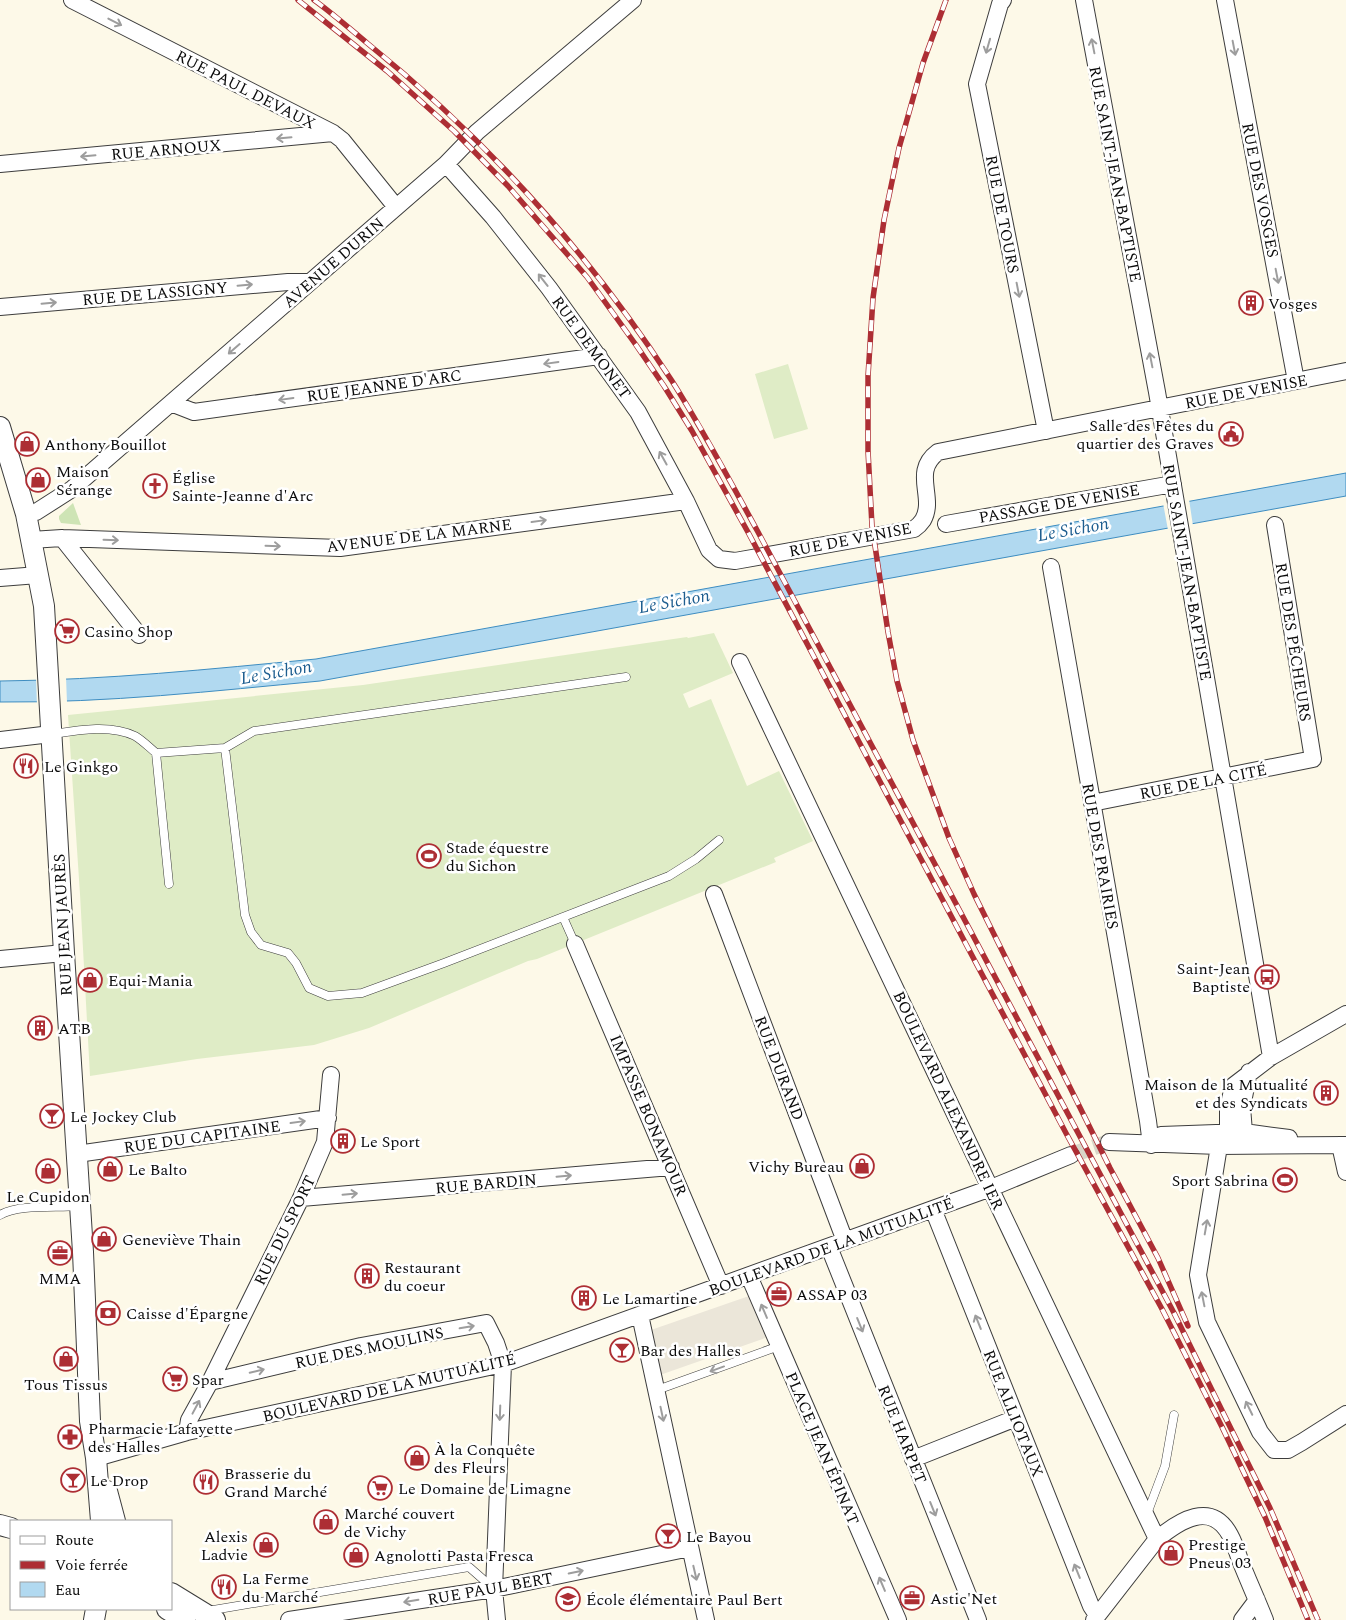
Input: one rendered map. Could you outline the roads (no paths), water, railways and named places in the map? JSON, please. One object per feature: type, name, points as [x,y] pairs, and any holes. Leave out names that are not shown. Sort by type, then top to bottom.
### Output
[{"type":"street","name":"RUE PAUL DEVAUX","points":[[72,0],[333,133],[342,140],[396,207]]},
{"type":"street","name":"AVENUE DURIN","points":[[26,514],[36,512],[72,489],[446,164],[477,132],[633,0]]},
{"type":"street","name":"RUE DE TOURS","points":[[1003,0],[1000,4],[977,84],[1046,431]]},
{"type":"street","name":"RUE SAINT-JEAN-BAPTISTE","points":[[1084,0],[1160,408],[1271,1057]]},
{"type":"street","name":"RUE DES VOSGES","points":[[1225,0],[1296,381]]},
{"type":"street","name":"RUE ARNOUX","points":[[0,164],[333,133]]},
{"type":"street","name":"RUE DEMONET","points":[[446,164],[493,217],[549,288],[638,412],[686,501],[709,550]]},
{"type":"street","name":"RUE DE LASSIGNY","points":[[0,307],[288,282],[310,282]]},
{"type":"street","name":"RUE JEANNE D'ARC","points":[[171,403],[194,412],[599,356]]},
{"type":"street","name":"RUE DE VENISE","points":[[709,550],[719,559],[735,561],[914,529],[923,520],[925,512],[926,466],[938,452],[1346,371]]},
{"type":"street","name":"RUE JEAN JAURÈS","points":[[0,429],[26,514],[44,606],[80,1206],[90,1421],[96,1458],[100,1520]]},
{"type":"street","name":"PASSAGE DE VENISE","points":[[946,524],[1173,484]]},
{"type":"street","name":"AVENUE DE LA MARNE","points":[[31,540],[62,538],[340,548],[686,501]]},
{"type":"street","name":"RUE DES PÊCHEURS","points":[[1275,525],[1313,759]]},
{"type":"street","points":[[62,538],[139,635]]},
{"type":"street","name":"RUE DES PRAIRIES","points":[[1051,567],[1151,1140],[1230,1137]]},
{"type":"street","points":[[0,578],[38,575]]},
{"type":"street","name":"BOULEVARD ALEXANDRE IER","points":[[740,662],[1157,1539]]},
{"type":"street","points":[[0,740],[51,734]]},
{"type":"street","name":"RUE DE LA CITÉ","points":[[1092,803],[1313,759]]},
{"type":"street","name":"RUE DURAND","points":[[714,894],[845,1241]]},
{"type":"street","name":"IMPASSE BONAMOUR","points":[[575,944],[721,1286]]},
{"type":"street","points":[[0,959],[64,953]]},
{"type":"street","points":[[1346,1014],[1271,1057],[1249,1072],[1242,1106],[1230,1137],[1198,1275],[1207,1322],[1260,1432],[1274,1450],[1288,1450],[1346,1414]]},
{"type":"street","name":"RUE DU SPORT","points":[[187,1432],[189,1420],[210,1382],[301,1198],[325,1142],[331,1075]]},
{"type":"street","name":"RUE DU CAPITAINE","points":[[77,1154],[328,1118]]},
{"type":"street","points":[[1230,1137],[1343,1145]]},
{"type":"street","points":[[1230,1137],[1343,1145]]},
{"type":"street","points":[[1343,1145],[1346,1172]]},
{"type":"street","name":"BOULEVARD DE LA MUTUALITÉ","points":[[96,1458],[187,1432],[502,1364],[991,1188],[1071,1155]]},
{"type":"street","name":"RUE BARDIN","points":[[301,1198],[671,1167]]},
{"type":"street","name":"RUE ALLIOTAUX","points":[[933,1209],[1096,1618]]},
{"type":"street","name":"RUE HARPET","points":[[829,1247],[978,1620]]},
{"type":"street","name":"PLACE JEAN ÉPINAT","points":[[749,1276],[898,1620]]},
{"type":"street","points":[[640,1315],[706,1620]]},
{"type":"street","name":"RUE DES MOULINS","points":[[210,1382],[361,1346],[486,1323],[496,1343],[502,1364]]},
{"type":"street","points":[[497,1620],[494,1589],[502,1364]]},
{"type":"street","points":[[913,1459],[1016,1418]]},
{"type":"street","name":"RUE JEAN JAURÈS","points":[[96,1458],[115,1520]]},
{"type":"street","points":[[1096,1618],[1157,1539],[1188,1518],[1204,1515],[1217,1519],[1230,1534],[1265,1620]]},
{"type":"street","name":"RUE PAUL BERT","points":[[290,1620],[494,1589],[690,1548]]},
{"type":"street","points":[[172,1594],[201,1617]]},
{"type":"street","points":[[1242,1620],[1257,1600]]},
{"type":"street","points":[[171,1610],[201,1617]]},
{"type":"lane","points":[[51,734],[112,729],[135,736],[156,753],[226,748],[254,731],[626,677]]},
{"type":"lane","points":[[226,748],[245,915],[251,932],[261,945],[288,953],[296,963],[309,988],[328,996],[362,993],[669,876],[696,859],[719,840]]},
{"type":"lane","points":[[156,753],[170,884]]},
{"type":"lane","points":[[563,917],[575,944]]},
{"type":"lane","points":[[0,1215],[18,1208],[80,1206]]},
{"type":"lane","points":[[657,1390],[779,1346]]},
{"type":"lane","points":[[1146,1518],[1165,1466],[1174,1415]]},
{"type":"lane","points":[[201,1617],[469,1567],[494,1589]]},
{"type":"water","name":"Le Sichon","points":[[1346,473],[1346,496],[320,681],[80,701],[0,702],[0,681],[119,676],[316,659]]},
{"type":"tunnel","points":[[1071,1155],[1109,1142]]},
{"type":"railway","points":[[298,0],[387,71],[454,131],[508,186],[587,277],[664,386],[692,431],[749,534],[1067,1135],[1162,1309],[1265,1517],[1308,1620]]},
{"type":"railway","points":[[314,0],[411,80],[453,118],[533,200],[606,288],[672,381],[758,532],[1174,1313],[1270,1508],[1318,1620]]},
{"type":"railway","points":[[946,0],[923,63],[899,148],[884,220],[873,298],[868,376],[868,451],[872,526],[888,632],[897,681],[913,740],[949,838],[974,894],[1110,1168],[1158,1258],[1188,1326]]},
{"type":"place","name":"Vosges","points":[[1251,303]]},
{"type":"place","name":"Salle des Fêtes du quartier des Graves","points":[[1231,434]]},
{"type":"place","name":"Anthony Bouillot","points":[[27,444]]},
{"type":"place","name":"Maison Sérange","points":[[38,480]]},
{"type":"place","name":"Église Sainte-Jeanne d'Arc","points":[[155,486]]},
{"type":"place","name":"Casino Shop","points":[[67,631]]},
{"type":"place","name":"Le Ginkgo","points":[[26,766]]},
{"type":"place","name":"Stade équestre du Sichon","points":[[429,856]]},
{"type":"place","name":"Saint-Jean Baptiste","points":[[1267,977]]},
{"type":"place","name":"Equi-Mania","points":[[90,980]]},
{"type":"place","name":"ATB","points":[[40,1028]]},
{"type":"place","name":"Maison de la Mutualité et des Syndicats","points":[[1326,1093]]},
{"type":"place","name":"Le Jockey Club","points":[[52,1116]]},
{"type":"place","name":"Le Sport","points":[[343,1141]]},
{"type":"place","name":"Vichy Bureau","points":[[862,1166]]},
{"type":"place","name":"Le Balto","points":[[110,1169]]},
{"type":"place","name":"Le Cupidon","points":[[48,1171]]},
{"type":"place","name":"Sport Sabrina","points":[[1285,1180]]},
{"type":"place","name":"Geneviève Thain","points":[[104,1239]]},
{"type":"place","name":"MMA","points":[[60,1253]]},
{"type":"place","name":"Restaurant du coeur","points":[[367,1276]]},
{"type":"place","name":"ASSAP 03","points":[[779,1294]]},
{"type":"place","name":"Le Lamartine","points":[[584,1298]]},
{"type":"place","name":"Caisse d'Épargne","points":[[108,1313]]},
{"type":"place","name":"Bar des Halles","points":[[622,1350]]},
{"type":"place","name":"Tous Tissus","points":[[66,1359]]},
{"type":"place","name":"Spar","points":[[175,1379]]},
{"type":"place","name":"Pharmacie Lafayette des Halles","points":[[70,1437]]},
{"type":"place","name":"À la Conquête des Fleurs","points":[[417,1458]]},
{"type":"place","name":"Le Drop","points":[[73,1480]]},
{"type":"place","name":"Brasserie du Grand Marché","points":[[206,1482]]},
{"type":"place","name":"Le Domaine de Limagne","points":[[380,1488]]},
{"type":"place","name":"Marché couvert de Vichy","points":[[326,1522]]},
{"type":"place","name":"Le Bayou","points":[[668,1536]]},
{"type":"place","name":"Alexis Ladvie","points":[[266,1545]]},
{"type":"place","name":"Prestige Pneus 03","points":[[1171,1553]]},
{"type":"place","name":"Agnolotti Pasta Fresca","points":[[356,1555]]},
{"type":"place","name":"La Ferme du Marché","points":[[224,1587]]},
{"type":"place","name":"Astic'Net","points":[[912,1598]]},
{"type":"place","name":"École élémentaire Paul Bert","points":[[568,1599]]}]
